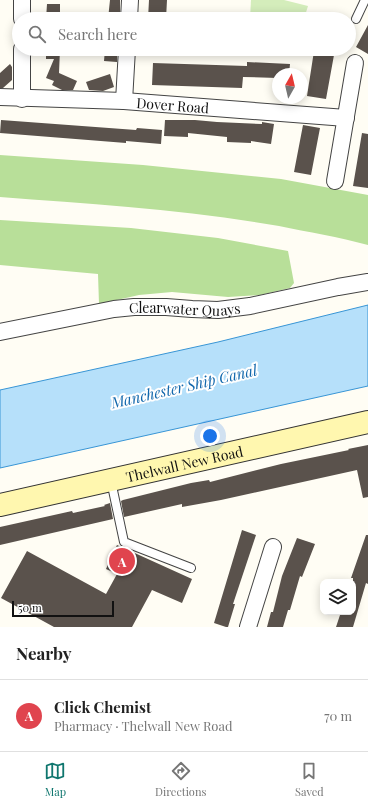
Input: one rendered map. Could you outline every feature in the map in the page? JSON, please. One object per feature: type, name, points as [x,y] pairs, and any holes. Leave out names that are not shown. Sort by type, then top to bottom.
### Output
[{"type":"main road","name":"Thelwall New Road","points":[[0,505],[368,422]]},
{"type":"street","points":[[22,0],[22,12]]},
{"type":"street","points":[[129,12],[130,0]]},
{"type":"street","points":[[22,56],[22,99]]},
{"type":"street","points":[[124,101],[127,56]]},
{"type":"street","points":[[335,181],[355,63]]},
{"type":"street","name":"Dover Road","points":[[0,98],[124,101],[346,118]]},
{"type":"street","name":"Clearwater Quays","points":[[0,332],[114,309],[134,307],[166,307],[218,310],[250,306],[368,282]]},
{"type":"street","points":[[248,627],[273,547]]},
{"type":"lane","points":[[356,19],[366,0]]},
{"type":"lane","points":[[111,480],[124,542],[191,568]]},
{"type":"green space","points":[[251,0],[284,0],[308,6],[306,12],[250,12]]},
{"type":"green space","points":[[0,155],[143,165],[281,179],[368,195],[368,245],[335,237],[244,220],[140,208],[0,197]]},
{"type":"green space","points":[[0,220],[131,228],[218,238],[288,251],[294,283],[290,288],[260,295],[228,297],[172,292],[139,295],[99,304],[98,274],[0,265]]},
{"type":"water","name":"Manchester Ship Canal","points":[[368,305],[368,386],[0,468],[0,390],[218,342]]},
{"type":"building","points":[[110,0],[120,0],[120,12],[109,12]]},
{"type":"building","points":[[149,0],[167,0],[166,12],[148,12]]},
{"type":"building","points":[[47,4],[60,4],[60,12],[46,12]]},
{"type":"building","points":[[368,25],[368,54],[356,47]]},
{"type":"building","points":[[46,56],[60,56],[59,73],[77,81],[73,90],[62,90],[52,85],[54,81],[46,78],[54,59],[46,59]]},
{"type":"building","points":[[104,56],[117,56],[117,62],[104,61]]},
{"type":"building","points":[[313,56],[334,56],[326,99],[308,96]]},
{"type":"building","points":[[247,62],[290,64],[290,68],[272,68],[272,78],[243,77],[242,88],[152,85],[153,63],[247,66]]},
{"type":"building","points":[[10,64],[12,67],[12,80],[3,88],[0,88],[0,73]]},
{"type":"building","points":[[110,74],[114,87],[103,91],[89,90],[86,82]]},
{"type":"building","points":[[1,120],[136,130],[137,128],[162,130],[161,144],[126,141],[126,143],[0,133]]},
{"type":"building","points":[[165,120],[195,120],[262,124],[262,122],[274,124],[271,144],[251,141],[251,143],[227,142],[227,137],[188,133],[188,137],[164,136]]},
{"type":"building","points":[[303,125],[320,128],[311,175],[294,172]]},
{"type":"building","points":[[362,133],[368,134],[368,188],[353,186]]},
{"type":"building","points":[[368,445],[368,497],[363,498],[357,470],[221,500],[182,507],[182,504],[124,517],[121,501],[123,500],[191,483],[209,480],[210,482],[281,464]]},
{"type":"building","points":[[110,503],[113,519],[0,545],[0,527],[72,511],[73,513],[105,506],[104,505]]},
{"type":"building","points":[[242,530],[256,535],[233,604],[235,604],[228,627],[226,627],[214,623]]},
{"type":"building","points":[[366,535],[368,535],[368,584],[366,583],[353,627],[336,627],[340,615],[356,615],[356,579],[351,578]]},
{"type":"building","points":[[297,538],[315,544],[302,577],[300,576],[290,610],[288,610],[283,627],[267,627],[271,612],[273,612],[282,576]]},
{"type":"building","points":[[117,545],[192,579],[182,603],[152,590],[132,627],[54,627],[1,598],[27,551],[106,594],[117,574],[106,569]]},
{"type":"place","name":"Click Chemist","points":[[122,561]]}]
